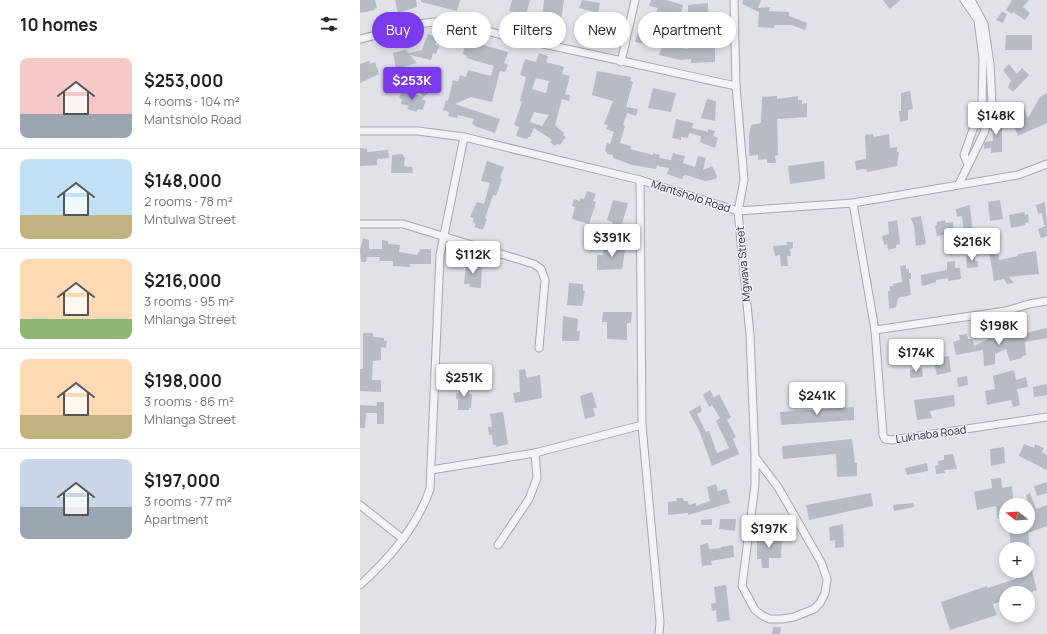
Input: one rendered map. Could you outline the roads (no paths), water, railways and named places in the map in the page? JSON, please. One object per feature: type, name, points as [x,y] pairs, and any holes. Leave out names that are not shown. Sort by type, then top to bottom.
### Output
[{"type":"street","points":[[621,62],[635,0]]},
{"type":"street","name":"Mgwava Street","points":[[734,0],[736,86],[744,180],[738,211],[750,335],[755,457],[755,485],[742,586],[755,610],[763,616],[770,619],[794,617],[814,609],[820,603],[825,592],[827,579],[821,562],[778,487],[755,457]]},
{"type":"street","points":[[964,0],[978,20],[983,59],[982,104],[964,155],[968,164]]},
{"type":"street","points":[[959,184],[984,133],[992,103],[990,64],[984,24],[971,0]]},
{"type":"street","points":[[360,40],[424,24],[448,22],[503,36],[736,86]]},
{"type":"street","name":"Mantsholo Road","points":[[360,130],[418,131],[464,137],[640,180],[738,211],[853,203],[1018,175],[1047,164]]},
{"type":"street","points":[[360,585],[380,566],[403,538],[425,505],[430,489],[440,255],[464,137]]},
{"type":"street","points":[[640,180],[642,426],[660,622],[659,634]]},
{"type":"street","name":"Lukhaba Road","points":[[853,203],[875,330],[883,435],[886,439],[1047,417]]},
{"type":"street","points":[[360,224],[403,224],[534,264],[541,269],[544,280],[539,348]]},
{"type":"street","points":[[875,330],[1006,312],[1029,304],[1047,301]]},
{"type":"street","points":[[431,470],[535,453],[642,426]]},
{"type":"street","points":[[498,545],[528,499],[537,478],[535,453]]},
{"type":"street","points":[[360,505],[403,538]]}]
